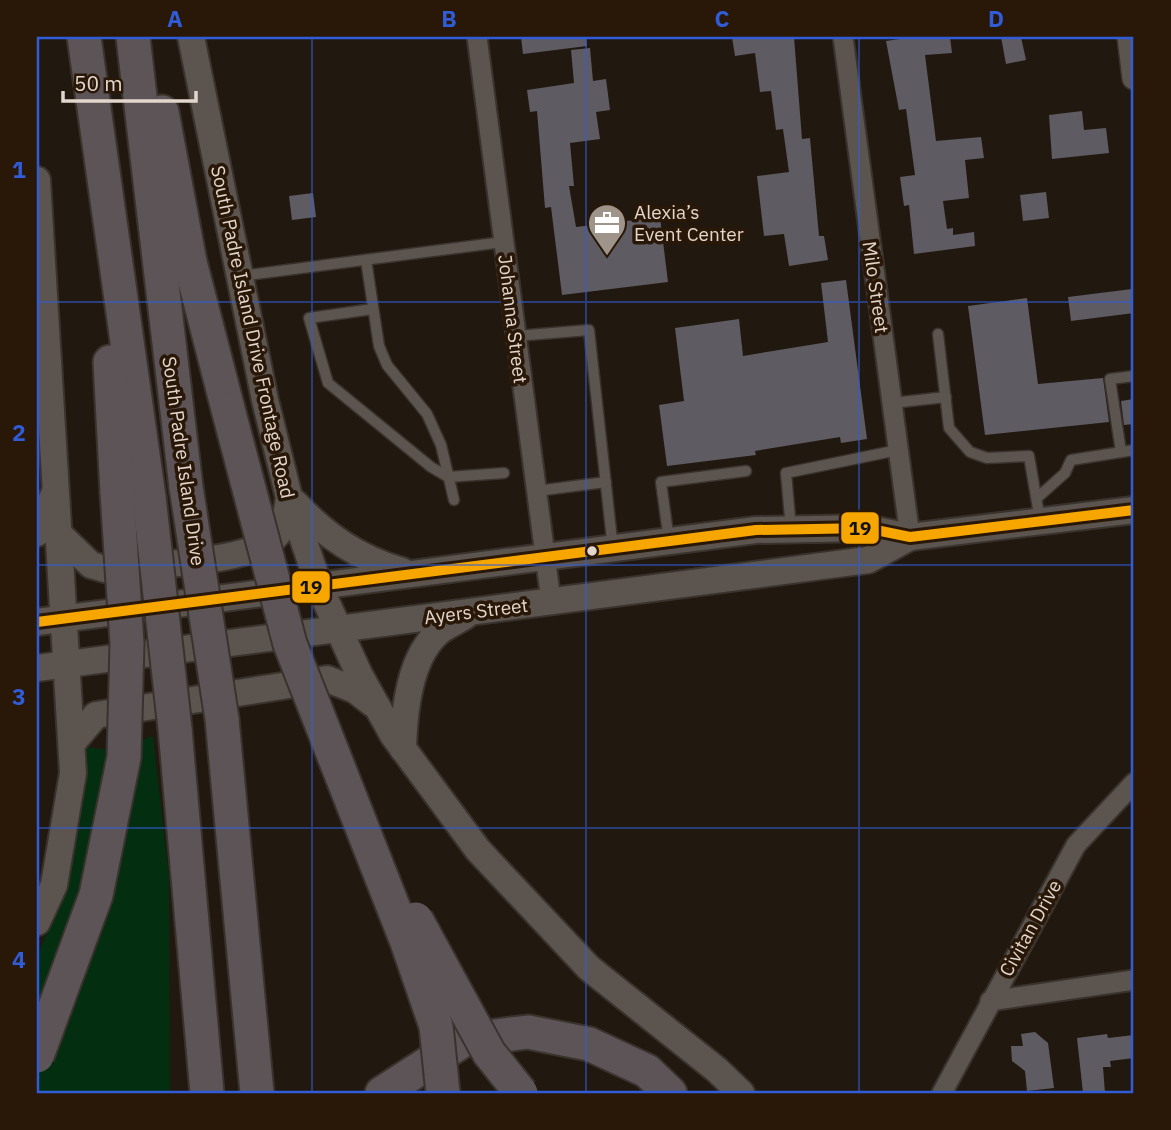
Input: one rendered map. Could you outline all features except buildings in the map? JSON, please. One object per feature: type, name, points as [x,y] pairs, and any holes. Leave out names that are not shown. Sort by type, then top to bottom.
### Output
[{"type":"highway","name":"South Padre Island Drive","points":[[84,37],[149,497],[175,729],[207,1093]]},
{"type":"highway","name":"South Padre Island Drive","points":[[134,43],[186,487],[222,719],[257,1093]]},
{"type":"highway","points":[[134,43],[161,103],[190,262],[290,643],[436,1026],[443,1093]]},
{"type":"highway","points":[[37,1056],[96,895],[124,757],[127,643],[102,171]]},
{"type":"highway","points":[[341,771],[489,1053],[521,1093]]},
{"type":"highway","points":[[382,1093],[464,1040],[528,1032],[589,1044],[647,1071],[670,1093]]},
{"type":"main road","name":"South Padre Island Drive Frontage Road","points":[[191,37],[239,276],[289,497],[319,586],[337,629],[377,707],[403,749],[478,850],[549,927],[589,968],[717,1070],[741,1093]]},
{"type":"main road","points":[[37,180],[43,383],[55,490],[48,533],[65,619],[73,773],[54,885],[37,922]]},
{"type":"main road","points":[[48,533],[91,565],[105,569],[242,554],[272,540],[283,525],[289,497]]},
{"type":"main road","points":[[289,497],[323,531],[351,552],[375,563],[414,574]]},
{"type":"main road","name":"Ayers Street","points":[[37,668],[868,560],[909,537],[1039,509],[1134,510]]},
{"type":"main road","name":"Ayers Street","points":[[37,622],[756,530],[866,528],[909,537]]},
{"type":"main road","points":[[669,542],[689,563],[699,582]]},
{"type":"main road","points":[[403,749],[404,720],[415,670],[425,649],[439,631],[473,611]]},
{"type":"main road","points":[[72,742],[96,715],[327,679],[355,690],[377,707]]},
{"type":"main road","points":[[717,1070],[754,1093]]},
{"type":"street","name":"Johanna Street","points":[[477,37],[551,601]]},
{"type":"street","name":"Milo Street","points":[[843,37],[909,537]]},
{"type":"street","points":[[1129,37],[1134,78]]},
{"type":"street","name":"Civitan Drive","points":[[943,1090],[1076,845],[1134,783]]},
{"type":"street","points":[[990,1001],[1134,980]]},
{"type":"lane","points":[[239,276],[503,242]]},
{"type":"lane","points":[[366,260],[379,346],[387,365],[427,414],[441,445],[454,500]]},
{"type":"lane","points":[[373,309],[309,318],[328,383],[431,467],[448,477],[504,474]]},
{"type":"lane","points":[[516,336],[589,330],[613,549]]},
{"type":"lane","points":[[939,334],[949,428],[970,452],[988,458],[1029,456],[1039,509]]},
{"type":"lane","points":[[1121,452],[1110,379],[1134,376]]},
{"type":"lane","points":[[892,403],[946,397]]},
{"type":"lane","points":[[791,530],[786,473],[898,450]]},
{"type":"lane","points":[[1039,509],[1072,460],[1134,450]]},
{"type":"lane","points":[[669,542],[661,482],[746,471]]},
{"type":"lane","points":[[536,491],[606,482]]},
{"type":"green space","points":[[153,736],[169,876],[170,1093],[37,1093],[37,957],[60,899],[76,840],[87,747],[109,750]]},
{"type":"transit line","name":"19","points":[[37,622],[756,530],[866,528],[910,537],[1134,510]]},
{"type":"place","name":"Alexia’s Event Center","points":[[607,257]]}]
